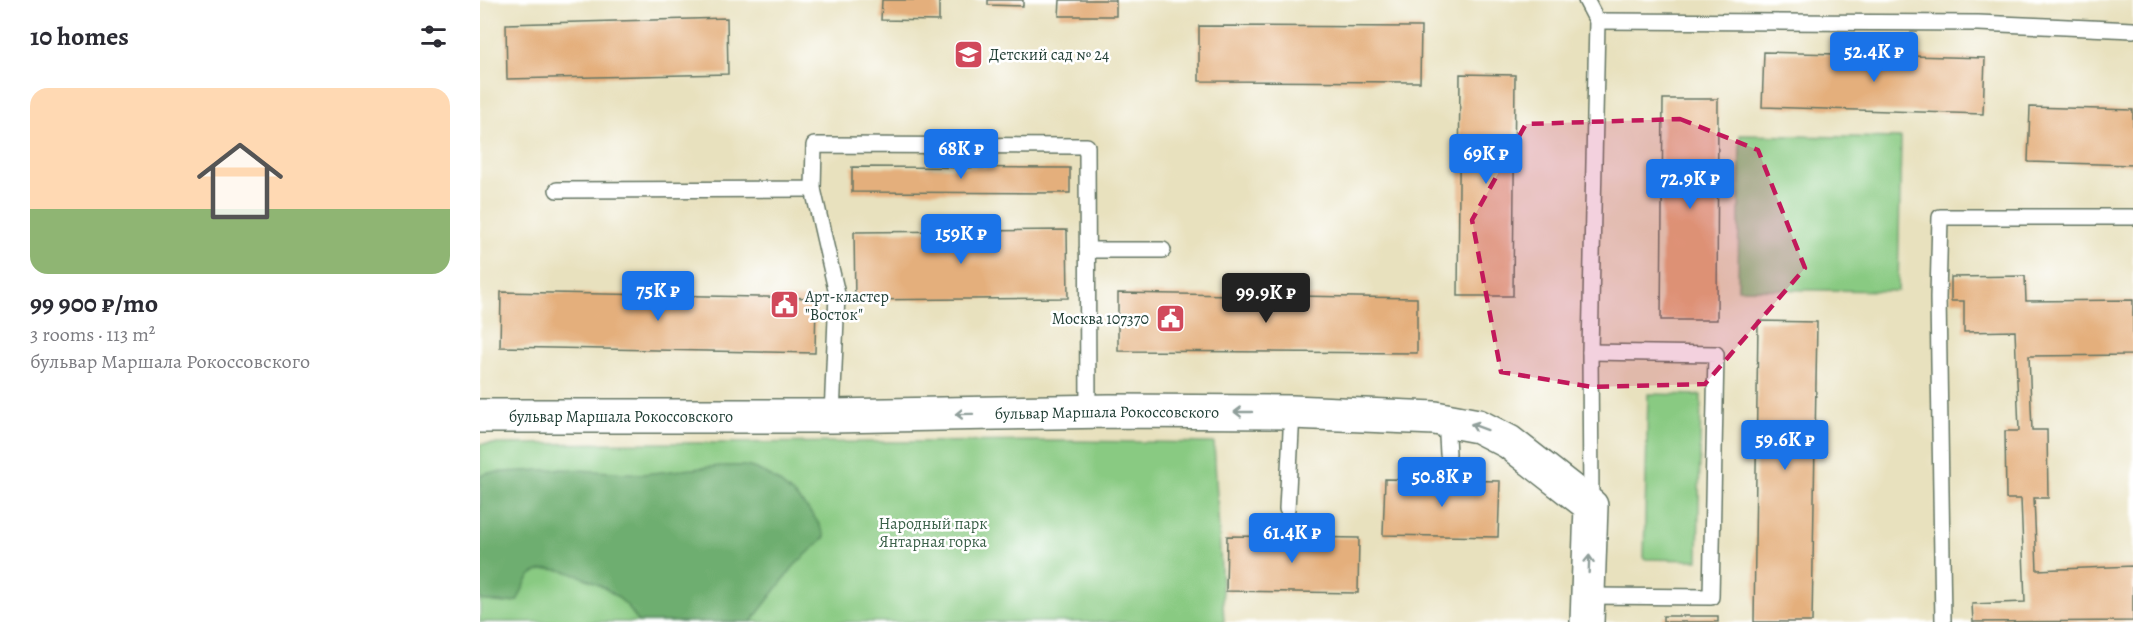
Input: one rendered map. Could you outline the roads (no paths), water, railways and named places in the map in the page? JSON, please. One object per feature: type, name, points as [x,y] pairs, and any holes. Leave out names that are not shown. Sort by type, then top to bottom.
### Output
[{"type":"street","name":"бульвар Маршала Рокоссовского","points":[[480,416],[832,416],[1088,411],[1292,412],[1446,419],[1478,426],[1509,442],[1591,506]]},
{"type":"street","points":[[1587,609],[1591,506]]},
{"type":"lane","points":[[1586,0],[1597,21],[1590,352],[1591,506]]},
{"type":"lane","points":[[1597,21],[1978,23],[2133,30]]},
{"type":"lane","points":[[832,416],[837,294],[813,189],[814,145],[1087,146],[1088,411]]},
{"type":"lane","points":[[557,190],[813,189]]},
{"type":"lane","points":[[1943,622],[1938,298],[1940,217],[2133,217]]},
{"type":"lane","points":[[1087,250],[1163,250]]},
{"type":"lane","points":[[1587,609],[1711,597],[1716,354],[1590,352]]},
{"type":"lane","points":[[1287,509],[1292,412]]},
{"type":"lane","points":[[1446,419],[1448,454]]},
{"type":"place","name":"Детский сад № 24","points":[[968,54]]},
{"type":"place","name":"Арт-кластер \"Восток\"","points":[[784,305]]},
{"type":"place","name":"Москва 107370","points":[[1170,318]]},
{"type":"park label","name":"Народный парк Янтарная горка","points":[[933,532]]}]
